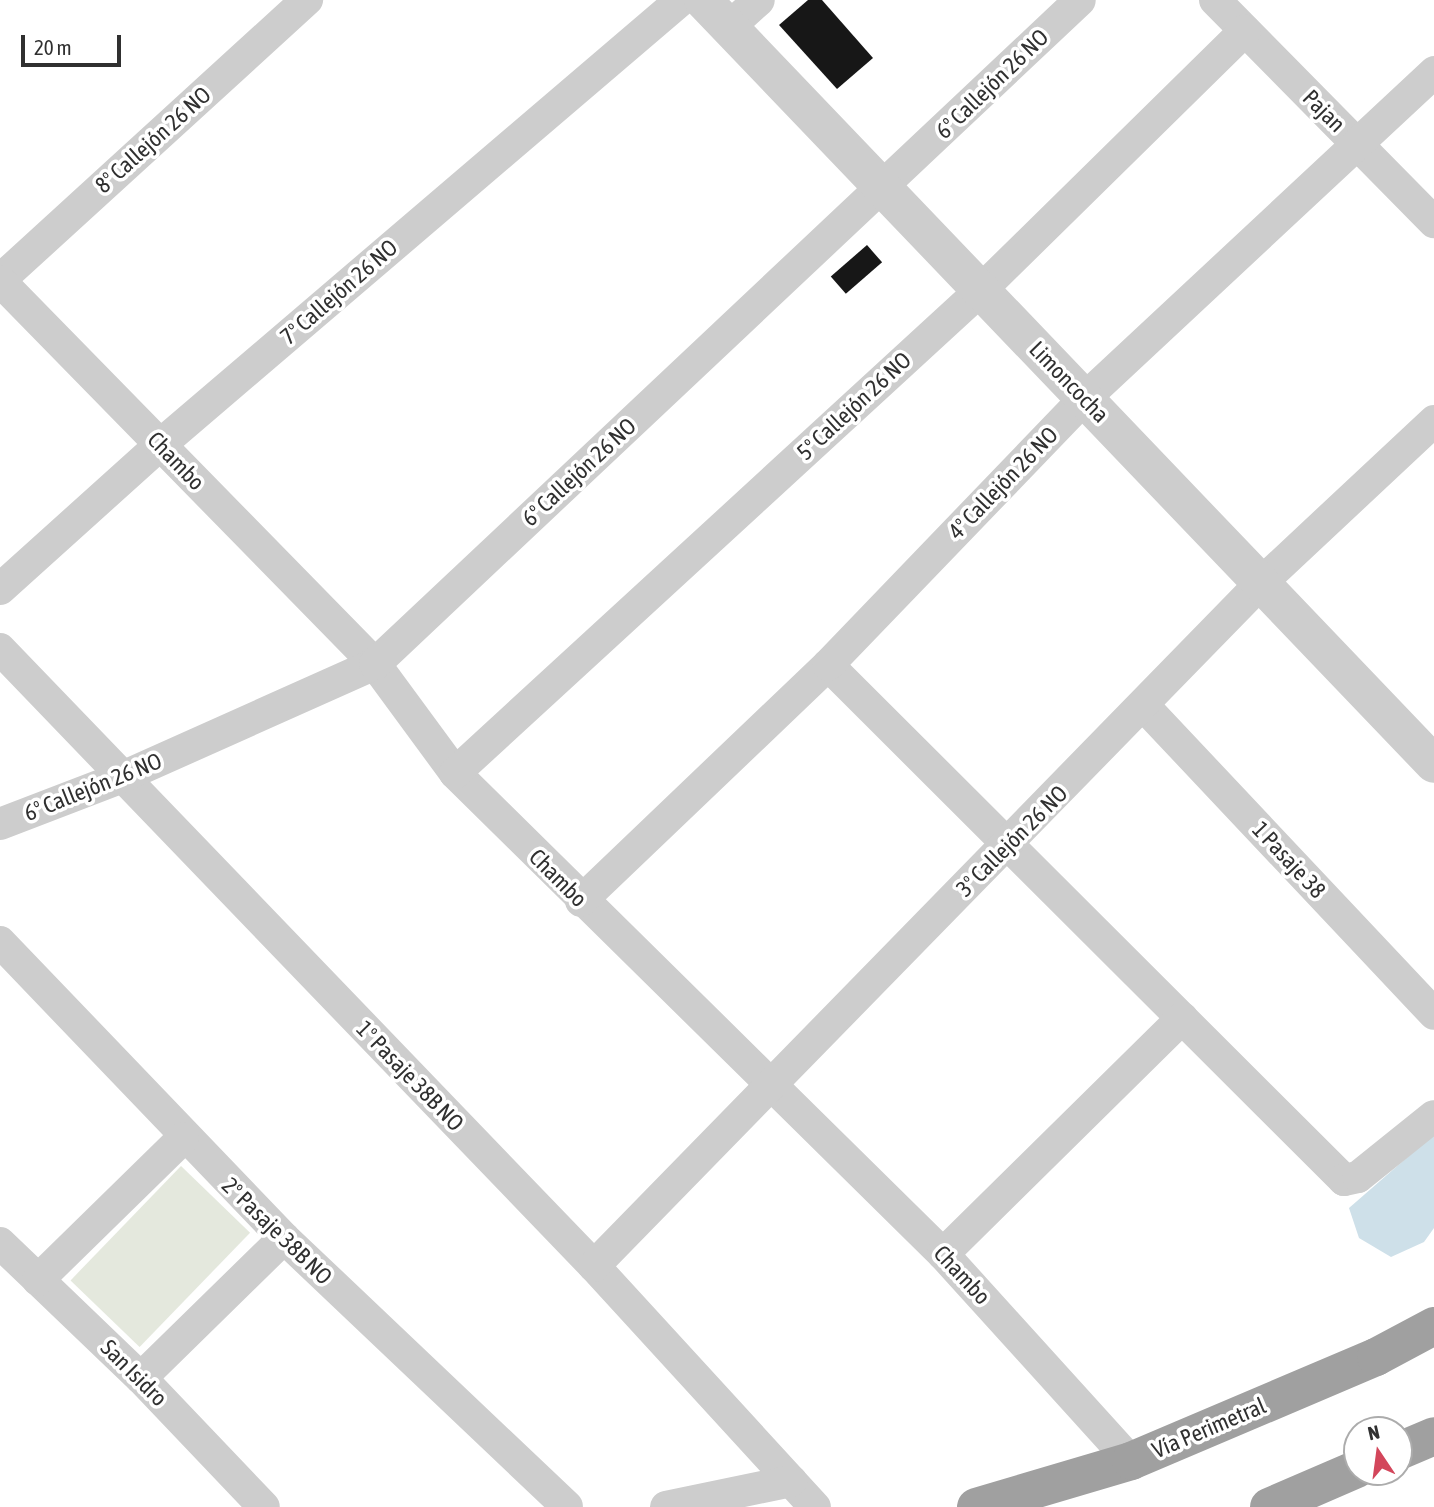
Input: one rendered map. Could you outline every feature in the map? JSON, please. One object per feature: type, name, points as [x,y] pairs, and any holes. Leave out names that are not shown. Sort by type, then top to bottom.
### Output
[{"type":"highway","name":"Vía Perimetral","points":[[976,1507],[1131,1461],[1376,1357],[1434,1326]]},
{"type":"highway","points":[[1269,1507],[1343,1475]]},
{"type":"street","name":"8º Callejón 26 NO","points":[[0,280],[307,0]]},
{"type":"street","name":"7º Callejón 26 NO","points":[[0,589],[160,445],[681,0]]},
{"type":"street","points":[[716,13],[759,0]]},
{"type":"street","name":"6º Callejón 26 NO","points":[[0,824],[120,778],[375,664],[1080,0]]},
{"type":"street","name":"Pajan","points":[[1215,0],[1434,222]]},
{"type":"street","name":"Limoncocha","points":[[716,13],[1434,764]]},
{"type":"street","name":"5º Callejón 26 NO","points":[[455,773],[981,290],[1245,31]]},
{"type":"street","name":"4º Callejón 26 NO","points":[[581,901],[828,665],[1084,398],[1434,72]]},
{"type":"street","name":"Chambo","points":[[0,280],[375,664],[455,773],[581,901],[772,1081],[943,1254],[1131,1461]]},
{"type":"street","name":"3º Callejón 26 NO","points":[[594,1266],[772,1081],[1010,844],[1261,583],[1434,421]]},
{"type":"street","name":"1° Pasaje 38B NO","points":[[0,649],[120,778],[594,1266],[815,1507]]},
{"type":"street","points":[[828,665],[1010,844],[1343,1180],[1358,1177],[1434,1116]]},
{"type":"street","name":"1 Pasaje 38","points":[[1144,706],[1434,1014]]},
{"type":"street","name":"2° Pasaje 38B NO","points":[[0,942],[183,1138],[284,1238],[567,1507]]},
{"type":"street","points":[[943,1254],[1182,1018]]},
{"type":"street","points":[[38,1280],[183,1138]]},
{"type":"street","points":[[141,1378],[284,1238]]},
{"type":"street","name":"San Isidro","points":[[0,1243],[141,1378],[264,1507]]},
{"type":"street","points":[[666,1507],[791,1481]]},
{"type":"shaded area","points":[[1434,1134],[1434,1228],[1424,1242],[1391,1257],[1359,1238],[1349,1208]]},
{"type":"shaded area","points":[[181,1166],[250,1233],[140,1347],[71,1280]]},
{"type":"building","points":[[808,0],[822,0],[873,58],[837,89],[779,25]]},
{"type":"building","points":[[867,245],[882,262],[846,294],[831,276]]}]
